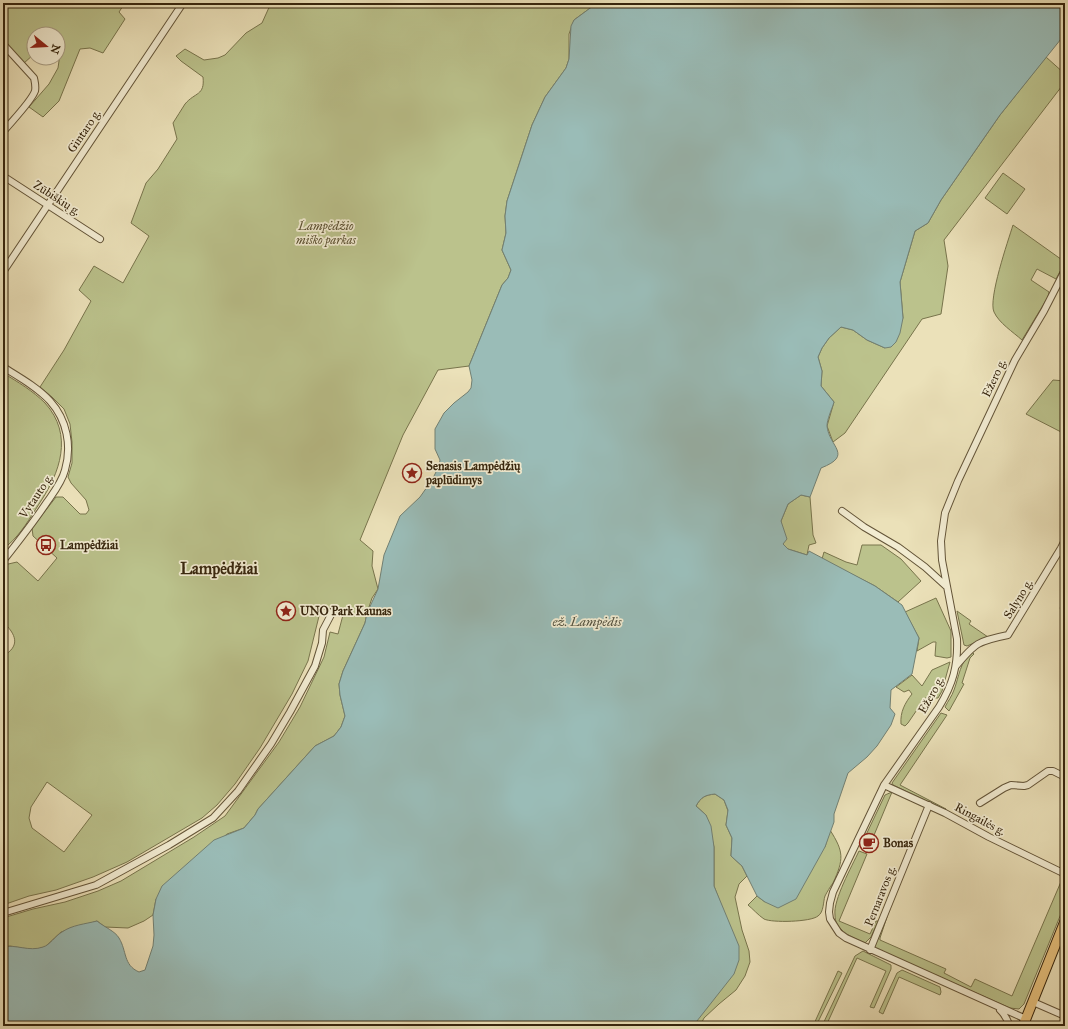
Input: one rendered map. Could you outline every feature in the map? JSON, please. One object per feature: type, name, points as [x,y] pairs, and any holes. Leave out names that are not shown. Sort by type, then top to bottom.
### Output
[{"type":"main road","points":[[1025,1023],[1065,921]]},
{"type":"street","name":"Gintaro g.","points":[[3,272],[183,3]]},
{"type":"street","points":[[3,44],[34,78],[36,85],[35,91],[31,98],[3,132]]},
{"type":"street","name":"Zūbiškių g.","points":[[3,176],[100,238]]},
{"type":"street","name":"Ežero g.","points":[[1025,1023],[997,1007],[870,950],[839,933],[830,919],[829,912],[833,892],[884,785],[947,694],[952,681],[956,666],[956,639],[942,560],[941,541],[945,513],[958,481],[1015,360],[1044,311],[1065,270]]},
{"type":"street","name":"Vytauto g.","points":[[3,367],[50,401],[60,415],[65,427],[68,457],[65,471],[59,484],[3,562]]},
{"type":"street","points":[[842,511],[926,567],[946,586]]},
{"type":"street","name":"Salyno g.","points":[[956,666],[970,649],[981,641],[1008,635],[1065,540]]},
{"type":"street","points":[[3,914],[96,885],[176,841],[213,818],[238,791],[271,744],[290,712],[315,666],[322,643],[323,630],[333,611]]},
{"type":"street","points":[[980,803],[1011,785],[1028,785],[1048,771],[1053,771],[1065,776]]},
{"type":"street","name":"Ringailės g.","points":[[884,785],[929,805],[988,837],[1065,874]]},
{"type":"street","name":"Pernaravos g.","points":[[870,950],[929,805]]},
{"type":"street","points":[[1033,1002],[1065,1016]]},
{"type":"street","name":"Ežero g.","points":[[997,1007],[1006,1016],[1009,1021],[1009,1026]]},
{"type":"green space","points":[[3,3],[125,3],[119,12],[125,19],[103,53],[90,48],[80,49],[59,101],[43,117],[29,107],[49,84],[58,66],[66,66],[66,26],[26,26],[26,61],[23,64],[3,40]]},
{"type":"green space","name":"Lampėdžio miško parkas","points":[[271,3],[597,3],[574,20],[569,34],[569,59],[566,68],[545,97],[532,125],[507,201],[505,216],[506,233],[502,250],[511,270],[508,278],[502,285],[469,366],[438,370],[403,435],[360,540],[373,551],[372,566],[378,589],[372,598],[365,623],[343,671],[339,684],[345,716],[341,727],[334,736],[315,746],[258,809],[244,828],[227,834],[156,899],[153,915],[144,921],[128,928],[105,927],[97,921],[61,932],[45,947],[34,950],[10,946],[3,947],[3,918],[33,909],[65,902],[98,891],[121,881],[194,837],[225,816],[279,742],[300,707],[324,657],[330,632],[338,634],[343,615],[321,608],[308,661],[292,694],[260,748],[235,784],[217,805],[202,818],[127,862],[93,877],[56,890],[29,896],[3,905],[3,656],[12,648],[15,640],[11,631],[3,622],[3,567],[4,565],[17,562],[38,581],[57,558],[33,536],[32,528],[56,497],[63,497],[80,514],[86,514],[89,510],[86,500],[71,483],[68,477],[72,463],[70,424],[64,409],[40,387],[64,350],[91,301],[79,290],[94,266],[123,283],[149,236],[131,223],[146,183],[158,169],[177,139],[173,123],[185,104],[201,91],[203,83],[203,77],[176,56],[185,49],[204,60],[218,58],[225,55],[246,33],[262,23]],"holes":[[[47,782],[92,815],[64,852],[32,828],[29,818],[31,807]]]},
{"type":"green space","points":[[1046,57],[1065,74],[1065,82],[944,240],[948,266],[941,314],[922,319],[845,433],[833,442],[827,426],[834,402],[821,386],[822,371],[818,357],[822,348],[829,338],[841,327],[853,330],[867,340],[885,348],[903,318],[900,282],[915,231],[928,223],[941,200],[1000,115]]},
{"type":"green space","points":[[1003,173],[1025,189],[1007,214],[985,198]]},
{"type":"green space","points":[[1013,225],[1065,262],[1056,279],[1037,269],[1031,280],[1049,292],[1048,297],[1022,340],[999,320],[994,312],[993,305],[999,270]]},
{"type":"green space","points":[[3,373],[20,383],[45,403],[54,415],[59,428],[61,441],[61,454],[53,480],[25,526],[8,545],[3,542]]},
{"type":"green space","points":[[1053,380],[1065,381],[1065,434],[1026,414]]},
{"type":"green space","points":[[801,495],[810,497],[813,535],[816,543],[809,545],[807,555],[788,549],[783,544],[781,521],[788,504]]},
{"type":"green space","points":[[862,545],[881,545],[901,559],[921,581],[898,602],[875,586],[822,559],[824,552],[846,562],[857,565]]},
{"type":"green space","points":[[936,598],[951,631],[951,657],[947,658],[935,656],[936,642],[933,642],[917,651],[919,638],[905,612]]},
{"type":"green space","points":[[957,611],[971,621],[969,624],[988,637],[967,646],[964,645]]},
{"type":"green space","points":[[972,652],[974,654],[970,658],[962,683],[964,684],[949,711],[945,707],[953,692],[962,665]]},
{"type":"green space","points":[[950,662],[942,691],[938,698],[925,698],[908,723],[905,726],[901,724],[901,716],[907,701],[912,694],[909,690],[904,692],[896,687],[912,675],[922,686],[932,670]]},
{"type":"green space","points":[[941,713],[947,715],[900,785],[946,809],[943,809],[893,785],[892,783]]},
{"type":"green space","points":[[892,792],[872,840],[865,837],[885,795]]},
{"type":"green space","points":[[715,794],[724,800],[728,811],[726,825],[732,838],[731,856],[742,866],[747,876],[739,884],[735,897],[742,930],[749,951],[750,962],[745,976],[736,990],[704,1018],[700,1026],[693,1026],[722,907],[714,886],[714,847],[706,815],[696,806],[704,797]]},
{"type":"green space","points":[[830,830],[838,844],[841,861],[833,883],[825,896],[822,909],[818,916],[800,921],[768,920],[764,919],[748,905],[757,896],[765,902],[825,847]]},
{"type":"green space","points":[[859,851],[867,854],[839,921],[870,934],[876,921],[878,921],[871,937],[865,943],[843,931],[837,925],[835,917],[835,909],[840,892]]},
{"type":"green space","points":[[1063,877],[1065,877],[1065,904],[1024,1004],[1019,1009],[1010,1008],[875,948],[875,942],[885,916],[887,917],[880,940],[946,969],[944,973],[971,987],[975,979],[1012,996]]},
{"type":"green space","points":[[863,951],[891,965],[891,969],[874,1008],[870,1007],[886,971],[857,958],[826,1026],[822,1026],[855,956]]},
{"type":"green space","points":[[902,970],[940,987],[940,995],[899,977],[883,1014],[879,1012],[897,973]]},
{"type":"green space","points":[[838,971],[842,973],[816,1026],[813,1026]]},
{"type":"water","name":"ež. Lampėdis","points":[[597,3],[1065,3],[1065,34],[1000,115],[941,200],[928,223],[915,231],[900,282],[903,318],[900,333],[896,342],[891,347],[885,348],[867,340],[853,330],[841,327],[829,338],[818,357],[822,371],[821,386],[834,402],[827,426],[838,455],[831,463],[821,468],[810,497],[801,495],[788,504],[781,521],[787,539],[783,544],[788,549],[807,555],[809,551],[875,586],[902,605],[919,638],[912,674],[891,690],[890,708],[895,714],[891,725],[877,746],[867,757],[848,773],[834,814],[834,822],[825,847],[796,899],[778,908],[765,902],[757,896],[742,866],[731,856],[732,838],[726,825],[728,810],[724,800],[715,794],[712,794],[700,800],[696,806],[706,815],[711,826],[714,847],[714,886],[739,946],[739,960],[734,974],[693,1026],[3,1026],[3,947],[13,946],[33,949],[43,947],[59,934],[70,928],[97,921],[112,931],[119,938],[130,966],[139,972],[145,970],[153,946],[153,915],[156,899],[162,886],[214,840],[244,828],[258,809],[315,746],[334,736],[341,727],[345,716],[339,684],[343,671],[365,623],[367,613],[378,589],[384,555],[400,516],[420,497],[432,480],[439,466],[440,460],[435,449],[435,429],[444,413],[471,388],[472,380],[469,366],[502,285],[508,278],[511,270],[502,250],[506,233],[505,216],[507,201],[532,125],[545,97],[566,68],[569,59],[571,26],[574,20]]},
{"type":"place","name":"Senasis Lampėdžių paplūdimys","points":[[412,473]]},
{"type":"place","name":"Lampėdžiai","points":[[46,545]]},
{"type":"place","name":"UNO Park Kaunas","points":[[286,611]]},
{"type":"place","name":"Bonas","points":[[869,843]]},
{"type":"district","name":"Lampėdžiai","points":[[219,568]]}]
